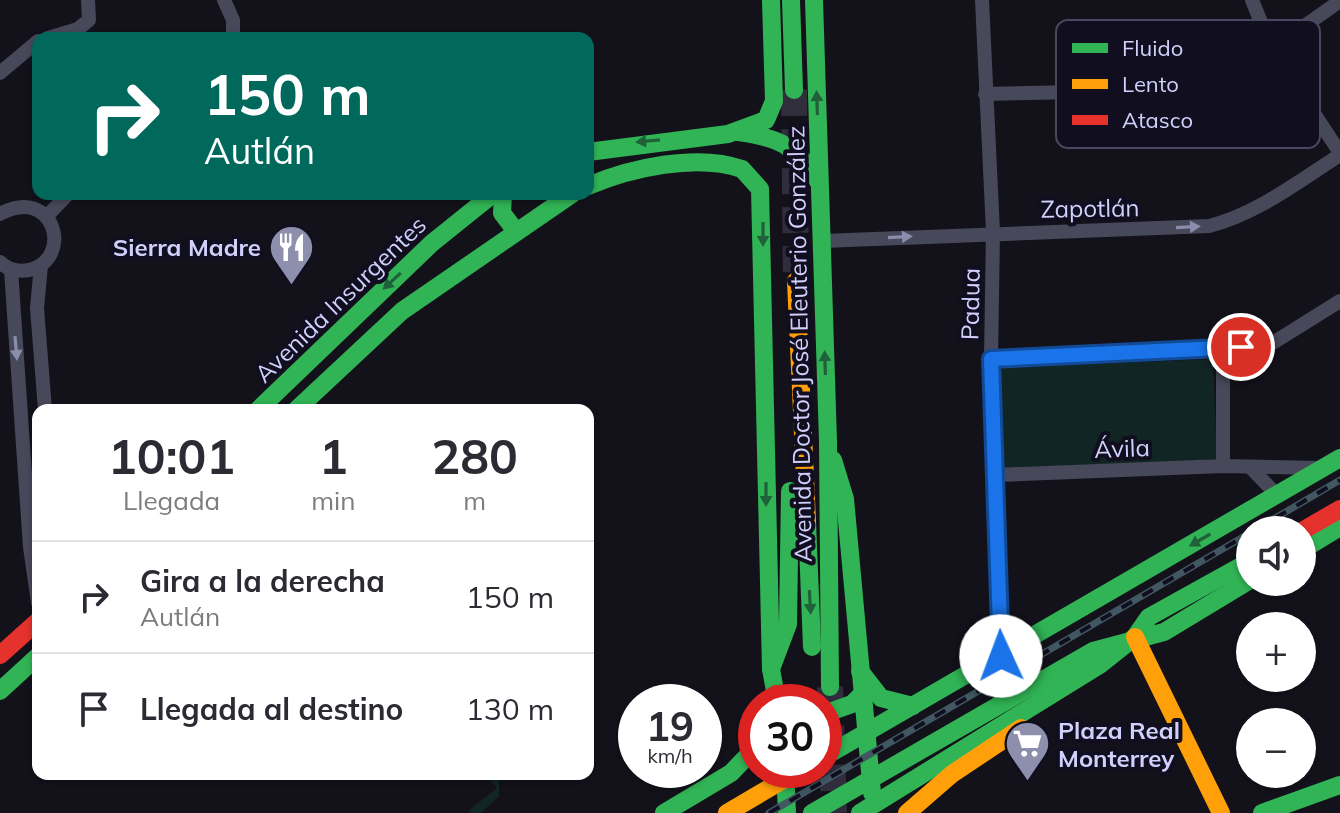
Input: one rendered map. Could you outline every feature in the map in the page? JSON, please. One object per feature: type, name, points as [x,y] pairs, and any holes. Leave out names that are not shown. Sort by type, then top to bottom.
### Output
[{"type":"main road","name":"Avenida Doctor José Eleuterio González","points":[[738,132],[766,120],[774,101],[771,0]]},
{"type":"main road","points":[[791,0],[794,90]]},
{"type":"main road","name":"Avenida Doctor José Eleuterio González","points":[[796,281],[801,412],[822,687],[828,441],[814,0]]},
{"type":"main road","points":[[594,150],[615,145],[738,132],[789,142],[805,156],[820,184]]},
{"type":"main road","points":[[594,184],[679,154],[678,139]]},
{"type":"main road","points":[[622,174],[716,164],[738,167],[754,178],[763,202],[771,669],[774,684]]},
{"type":"main road","name":"Avenida Insurgentes","points":[[264,404],[470,209],[484,200]]},
{"type":"main road","points":[[503,200],[502,213],[515,230]]},
{"type":"main road","name":"Avenida Insurgentes","points":[[303,404],[411,305],[515,230],[562,200]]},
{"type":"main road","points":[[294,374],[320,368],[373,317],[411,305],[416,277],[464,227],[470,209]]},
{"type":"main road","points":[[771,669],[788,624],[788,504],[801,412]]},
{"type":"main road","points":[[828,441],[845,499],[872,778],[868,810]]},
{"type":"main road","points":[[842,747],[1332,463]]},
{"type":"main road","points":[[1316,523],[1340,509]]},
{"type":"main road","points":[[1316,542],[1340,527]]},
{"type":"main road","points":[[1221,813],[1138,643],[1149,617],[1236,569]]},
{"type":"main road","points":[[868,810],[963,757],[1138,643],[1164,632],[1236,588]]},
{"type":"main road","points":[[0,655],[32,626]]},
{"type":"main road","points":[[812,813],[1093,651],[1138,643]]},
{"type":"main road","points":[[0,691],[32,662]]},
{"type":"main road","points":[[860,671],[879,699],[895,705],[913,706]]},
{"type":"main road","points":[[842,708],[852,704],[862,694]]},
{"type":"main road","points":[[917,752],[963,757]]},
{"type":"main road","points":[[907,813],[963,757]]},
{"type":"main road","points":[[664,813],[738,766]]},
{"type":"main road","points":[[1262,813],[1340,785]]},
{"type":"main road","points":[[727,813],[766,788]]},
{"type":"main road","points":[[787,813],[789,788]]},
{"type":"street","points":[[68,32],[89,20],[88,0]]},
{"type":"street","points":[[224,0],[233,20],[233,32]]},
{"type":"street","name":"Padua","points":[[982,0],[993,232],[991,359],[1001,656]]},
{"type":"street","points":[[1252,0],[1260,20]]},
{"type":"street","points":[[1313,20],[1340,1]]},
{"type":"street","points":[[0,73],[32,46]]},
{"type":"street","points":[[985,94],[1056,92]]},
{"type":"street","points":[[1320,123],[1340,154]]},
{"type":"street","name":"Zapotlán","points":[[822,241],[1209,226],[1230,221],[1340,154]]},
{"type":"street","points":[[47,216],[62,200]]},
{"type":"street","points":[[0,214],[27,207],[47,216],[55,239],[41,265],[37,299],[45,404]]},
{"type":"street","points":[[32,561],[6,266],[41,265]]},
{"type":"street","points":[[991,359],[1271,344],[1340,301]]},
{"type":"street","points":[[1223,348],[1223,466]]},
{"type":"street","name":"Ávila","points":[[996,475],[1332,463]]},
{"type":"street","points":[[1250,467],[1277,495]]},
{"type":"green space","points":[[1213,359],[1217,459],[1000,472],[998,368]]},
{"type":"green space","points":[[491,780],[499,780],[499,796],[481,813],[471,813],[469,810],[497,788]]},
{"type":"tunnel","points":[[794,90],[796,281]]},
{"type":"tunnel","points":[[833,788],[834,813]]},
{"type":"railway","points":[[1279,516],[1340,480]]},
{"type":"railway","points":[[769,813],[1236,541]]},
{"type":"traffic: fast","points":[[594,151],[728,134],[766,120],[774,101],[771,0]]},
{"type":"traffic: fast","points":[[791,0],[794,90]]},
{"type":"traffic: fast","points":[[814,0],[828,441],[830,684]]},
{"type":"traffic: fast","points":[[738,132],[785,145],[803,159],[818,181]]},
{"type":"traffic: fast","points":[[594,184],[643,168],[705,162],[742,169],[760,189],[774,684]]},
{"type":"traffic: fast","points":[[264,404],[432,243],[486,200]]},
{"type":"traffic: fast","points":[[503,200],[502,213],[515,230]]},
{"type":"traffic: fast","points":[[302,404],[402,311],[563,200]]},
{"type":"traffic: fast","points":[[842,747],[1340,458]]},
{"type":"traffic: fast","points":[[833,460],[845,499],[872,793]]},
{"type":"traffic: fast","points":[[771,669],[788,624],[790,491]]},
{"type":"traffic: fast","points":[[807,521],[812,647]]},
{"type":"traffic: fast","points":[[1316,542],[1340,527]]},
{"type":"traffic: fast","points":[[860,813],[1101,664],[1135,637],[1149,617],[1236,569]]},
{"type":"traffic: fast","points":[[812,813],[1093,651],[1164,632],[1236,588]]},
{"type":"traffic: fast","points":[[0,691],[32,662]]},
{"type":"traffic: fast","points":[[860,671],[881,698],[913,706]]},
{"type":"traffic: fast","points":[[842,708],[852,704],[862,694]]},
{"type":"traffic: fast","points":[[664,813],[738,766]]},
{"type":"traffic: fast","points":[[1262,813],[1340,785]]},
{"type":"traffic: fast","points":[[786,788],[787,813]]},
{"type":"traffic: slow","points":[[796,281],[807,521]]},
{"type":"traffic: slow","points":[[1135,637],[1221,813]]},
{"type":"traffic: slow","points":[[907,813],[952,774],[1021,728]]},
{"type":"traffic: slow","points":[[727,813],[769,788]]},
{"type":"traffic: jam","points":[[1316,523],[1340,509]]},
{"type":"traffic: jam","points":[[0,655],[32,626]]},
{"type":"place","name":"Sierra Madre","points":[[292,286]]},
{"type":"place","name":"Plaza Real Monterrey","points":[[1027,783]]},
{"type":"route","points":[[1001,656],[991,359],[1241,347]]}]
